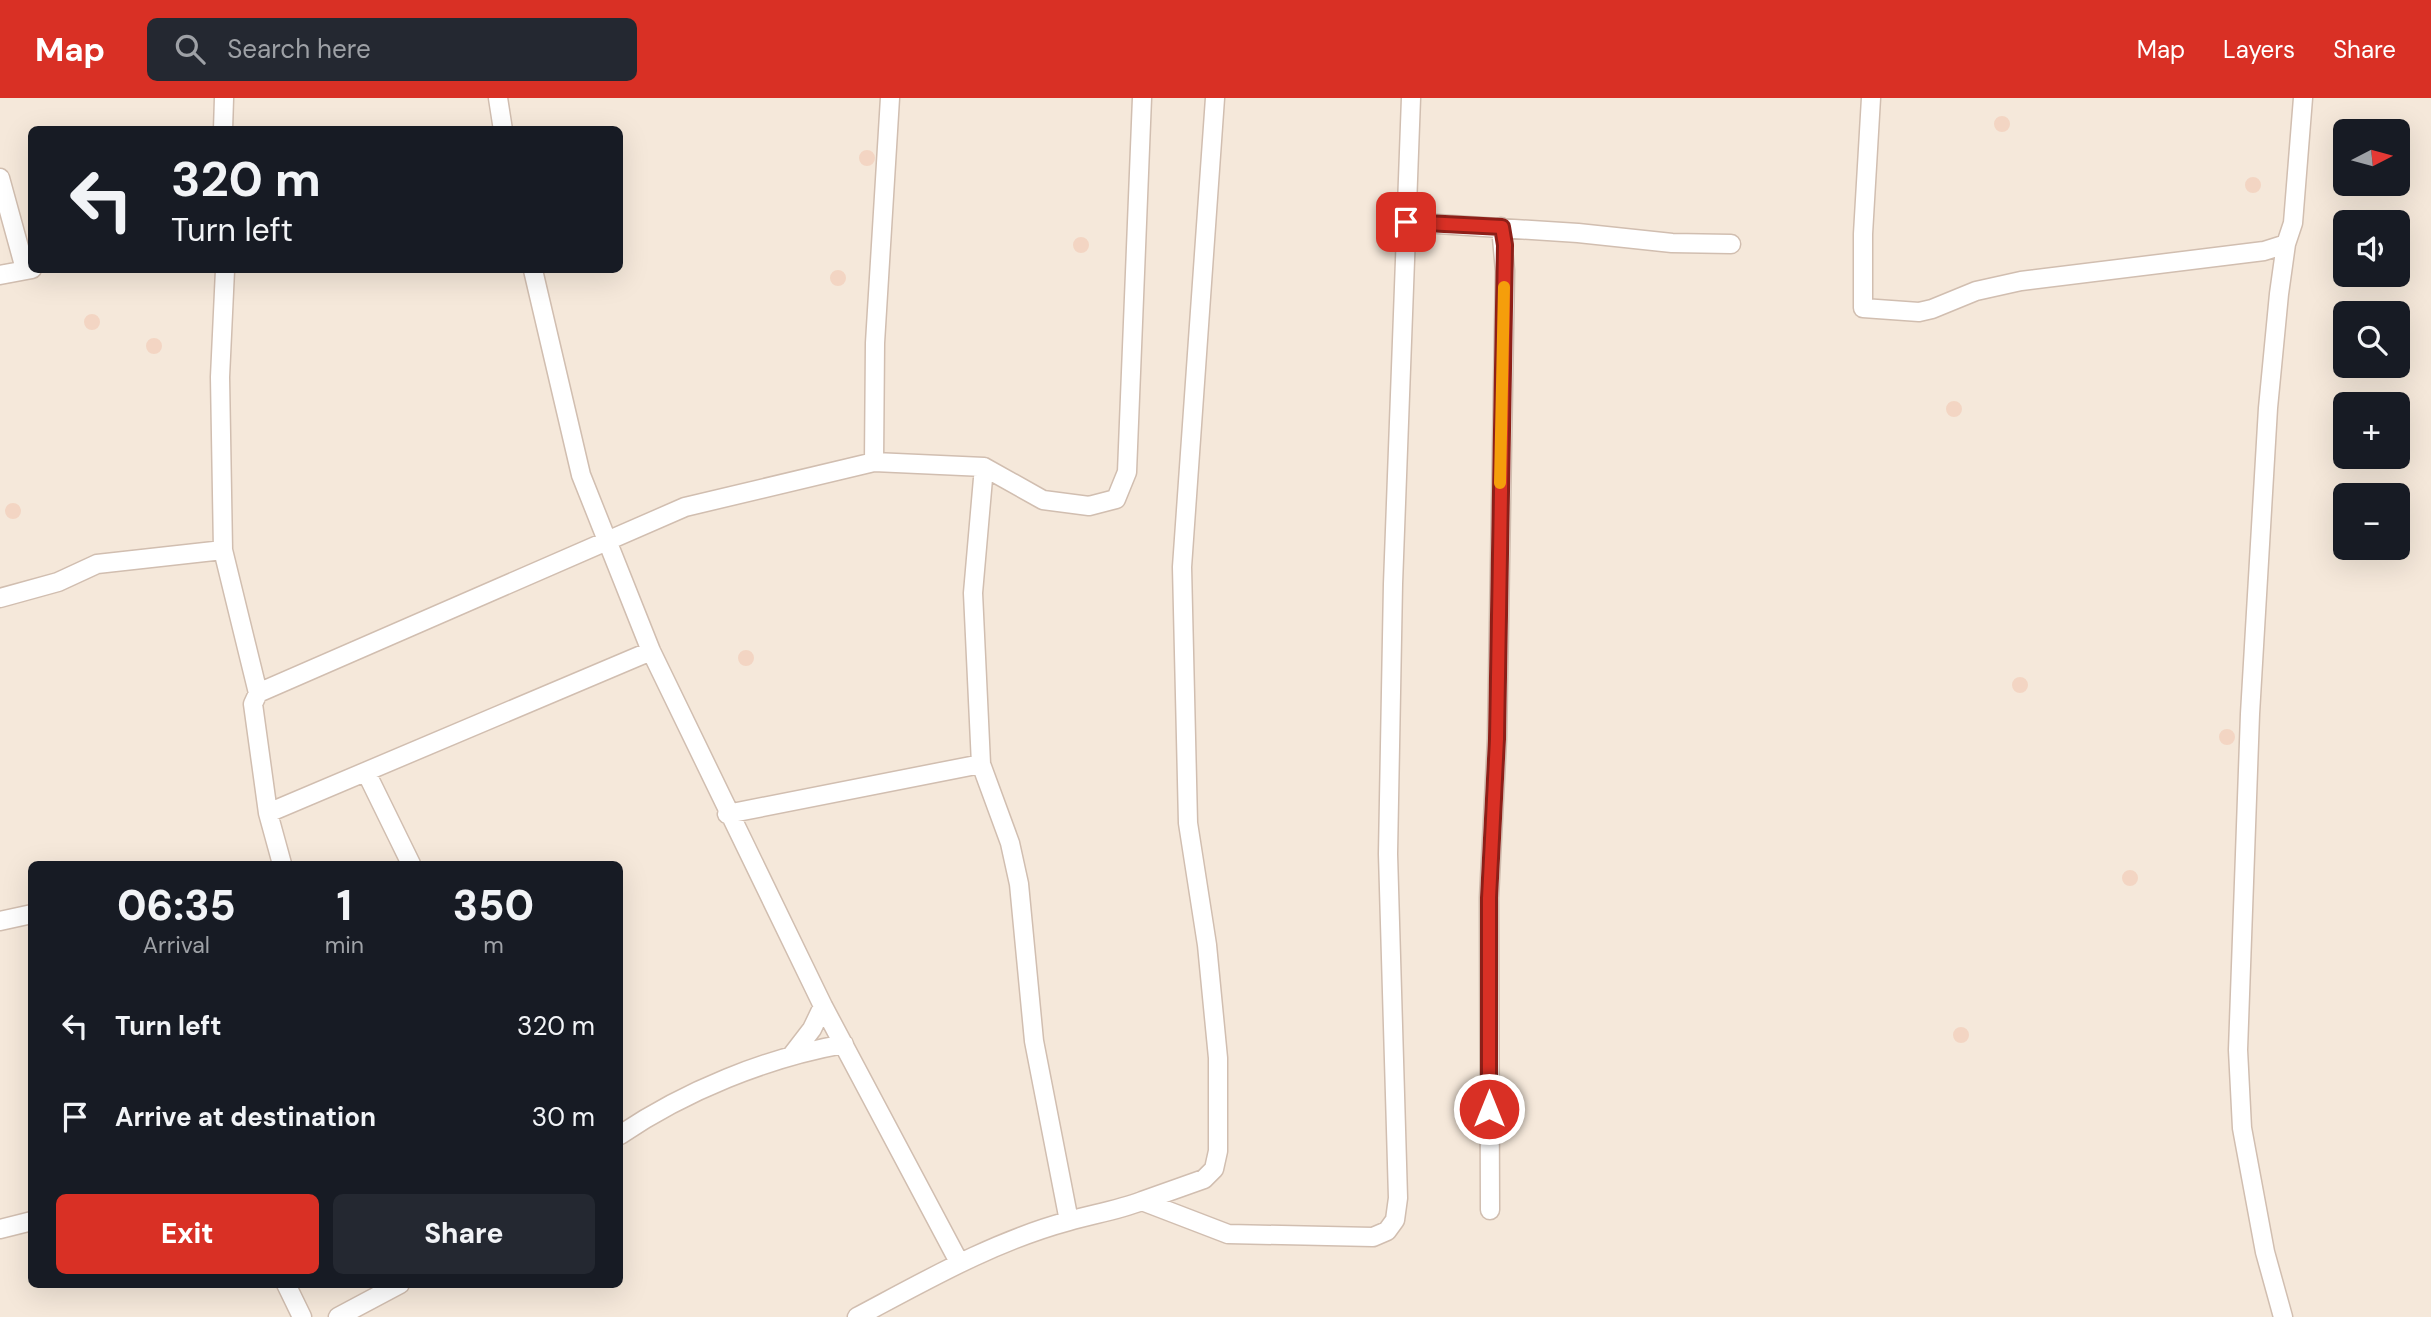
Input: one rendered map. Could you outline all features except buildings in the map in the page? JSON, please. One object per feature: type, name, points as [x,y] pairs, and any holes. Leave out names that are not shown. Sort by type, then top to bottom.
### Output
[{"type":"street","points":[[223,126],[224,98]]},
{"type":"street","points":[[498,98],[502,126]]},
{"type":"street","points":[[874,462],[875,343],[890,98]]},
{"type":"street","points":[[258,693],[608,543],[685,507],[874,462],[984,467],[1043,500],[1089,506],[1116,499],[1127,472],[1142,98]]},
{"type":"street","points":[[857,1317],[959,1262],[1069,1221],[1111,1213],[1205,1179],[1214,1169],[1218,1151],[1218,1058],[1207,945],[1188,823],[1182,567],[1215,98]]},
{"type":"street","points":[[1142,1201],[1228,1234],[1373,1237],[1387,1231],[1395,1220],[1397,1137],[1388,854],[1393,584],[1411,98]]},
{"type":"street","points":[[1871,98],[1863,234],[1863,308],[1919,312],[1976,290],[2010,283],[2264,251],[2286,244]]},
{"type":"street","points":[[2283,1317],[2259,1221],[2241,1117],[2238,1072],[2246,804],[2268,408],[2286,244],[2292,223],[2303,98]]},
{"type":"street","points":[[0,178],[28,269],[0,275]]},
{"type":"street","points":[[1406,222],[1502,227],[1672,243],[1731,244]]},
{"type":"street","points":[[1490,1210],[1489,898],[1497,739],[1505,271],[1502,227]]},
{"type":"street","points":[[225,273],[220,390],[223,550],[258,693],[253,704],[268,814],[281,861]]},
{"type":"street","points":[[534,273],[581,475],[652,651],[727,814],[823,1006],[959,1262]]},
{"type":"street","points":[[984,467],[974,593],[981,764],[1010,842],[1019,884],[1034,1041],[1069,1221]]},
{"type":"street","points":[[0,598],[58,582],[96,564],[223,550]]},
{"type":"street","points":[[268,814],[652,651]]},
{"type":"street","points":[[727,814],[981,764]]},
{"type":"street","points":[[366,772],[410,861]]},
{"type":"street","points":[[0,921],[28,915]]},
{"type":"street","points":[[792,1055],[804,1043],[823,1006]]},
{"type":"street","points":[[623,1133],[695,1093],[792,1055],[844,1044]]},
{"type":"street","points":[[0,1229],[28,1222]]},
{"type":"street","points":[[288,1288],[302,1317]]},
{"type":"street","points":[[338,1317],[392,1288]]},
{"type":"shaded area","points":[[0,98],[2431,98],[2431,1317],[0,1317]]},
{"type":"slow traffic","points":[[1500,483],[1504,287]]},
{"type":"route","points":[[1406,222],[1502,227],[1505,245],[1497,739],[1489,898],[1489,1109]]}]
